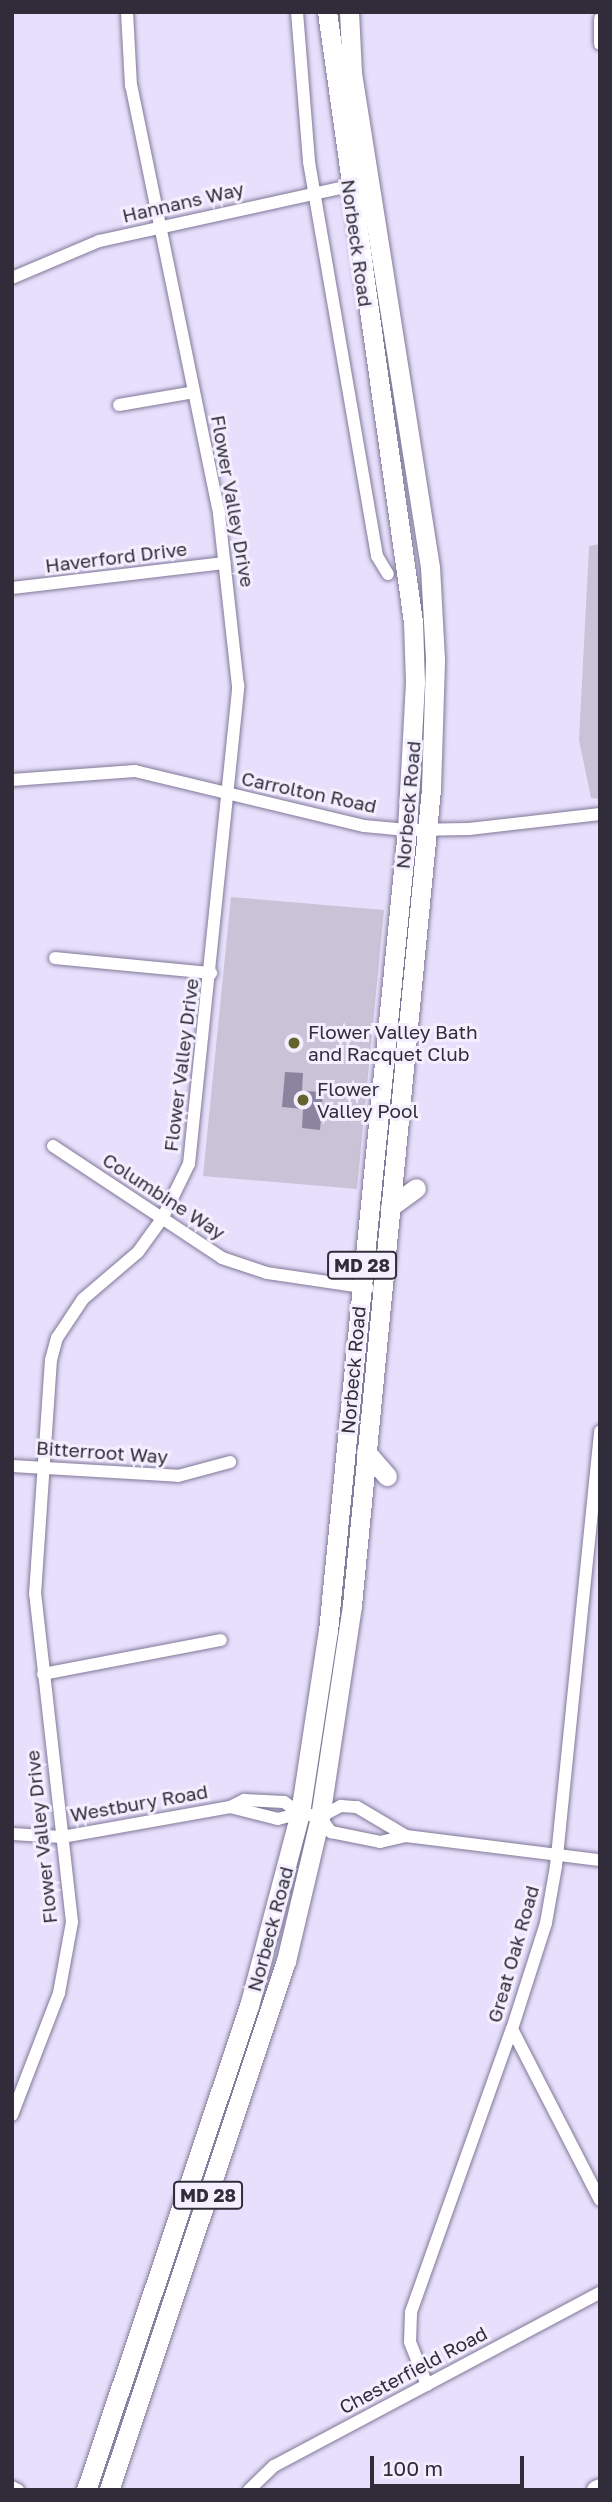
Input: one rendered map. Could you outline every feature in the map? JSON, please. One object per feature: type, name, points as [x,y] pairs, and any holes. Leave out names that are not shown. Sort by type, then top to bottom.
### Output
[{"type":"main road","name":"Norbeck Road","points":[[86,2490],[249,2007],[300,1813],[328,1631],[407,830],[413,748],[413,622],[402,528],[348,186],[327,12]]},
{"type":"main road","name":"Norbeck Road","points":[[109,2490],[286,1961],[320,1817],[352,1605],[427,830],[435,659],[430,568],[368,182],[352,72],[349,12]]},
{"type":"main road","points":[[414,462],[432,476]]},
{"type":"main road","points":[[390,1207],[416,1188]]},
{"type":"main road","points":[[366,1452],[387,1476]]},
{"type":"street","name":"Flower Valley Drive","points":[[12,2115],[68,1958],[72,1922],[35,1594],[47,1385],[57,1338],[83,1299],[138,1252],[162,1219],[182,1184],[193,1147],[238,686],[219,513],[131,86],[127,12]]},
{"type":"street","name":"Norbeck Road","points":[[298,12],[316,193],[377,556],[388,574]]},
{"type":"street","points":[[600,19],[600,44]]},
{"type":"street","name":"Hannans Way","points":[[12,278],[99,241],[368,182]]},
{"type":"street","points":[[119,405],[194,393]]},
{"type":"street","name":"Haverford Drive","points":[[12,588],[225,563]]},
{"type":"street","name":"Carrolton Road","points":[[12,780],[135,771],[364,826],[407,830],[469,830],[600,814]]},
{"type":"street","points":[[55,958],[211,973]]},
{"type":"street","name":"Columbine Way","points":[[53,1146],[222,1258],[267,1273],[382,1290]]},
{"type":"street","name":"Great Oak Road","points":[[426,2385],[410,2342],[411,2312],[512,2029],[546,1923],[600,1431]]},
{"type":"street","name":"Bitterroot Way","points":[[12,1466],[178,1476],[230,1462]]},
{"type":"street","points":[[43,1674],[221,1640]]},
{"type":"street","name":"Westbury Road","points":[[12,1834],[61,1837],[230,1807],[244,1800],[284,1802],[300,1813],[320,1817],[341,1806],[357,1807],[379,1815],[406,1836]]},
{"type":"street","name":"Westbury Road","points":[[320,1817],[331,1832],[380,1842],[406,1836],[600,1860]]},
{"type":"street","points":[[512,2029],[600,2200]]},
{"type":"street","name":"Chesterfield Road","points":[[249,2490],[274,2466],[600,2293]]},
{"type":"street","points":[[12,2487],[18,2490]]},
{"type":"shaded area","points":[[600,544],[600,799],[591,798],[579,740],[589,546]]},
{"type":"shaded area","name":"Flower Valley Bath and Racquet Club","points":[[231,897],[384,910],[357,1189],[203,1176]]},
{"type":"shaded area","name":"Flower Valley Pool","points":[[285,1072],[303,1073],[302,1091],[323,1092],[320,1130],[302,1128],[303,1109],[282,1107]]},
{"type":"place","name":"Flower Valley Bath and Racquet Club","points":[[294,1043]]},
{"type":"place","name":"Flower Valley Pool","points":[[303,1100]]}]
